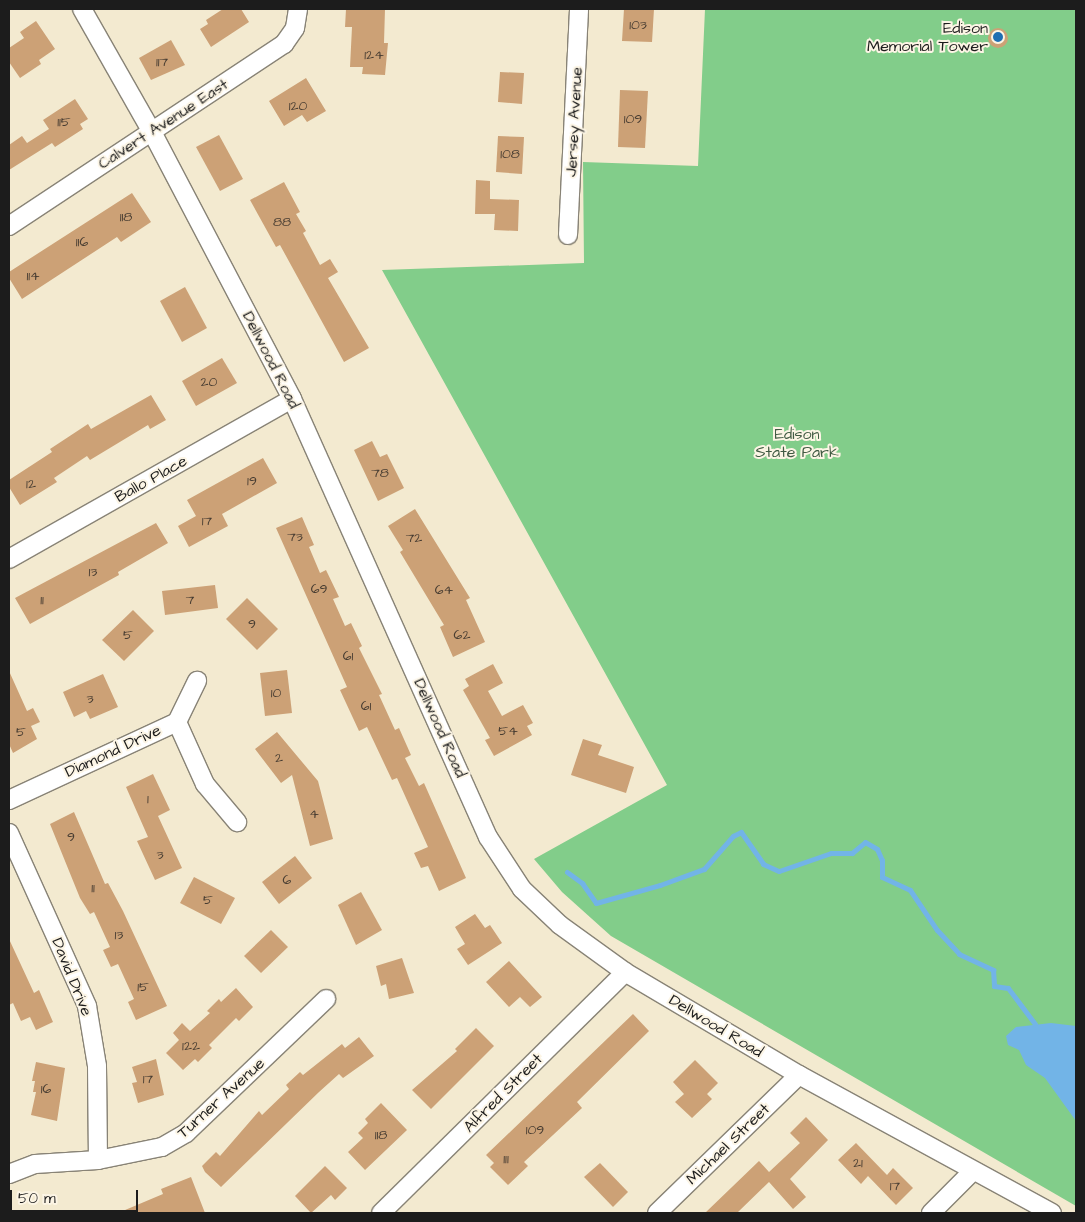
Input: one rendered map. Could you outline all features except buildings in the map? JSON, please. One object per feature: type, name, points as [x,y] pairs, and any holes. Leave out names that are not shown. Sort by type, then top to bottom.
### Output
[{"type":"street","name":"Dellwood Road","points":[[82,9],[152,132],[292,399],[488,837],[504,864],[539,908],[625,972],[800,1075],[972,1172],[1052,1213]]},
{"type":"street","name":"Calvert Avenue East","points":[[9,226],[284,44],[296,28],[298,9]]},
{"type":"street","name":"Jersey Avenue","points":[[568,235],[579,9]]},
{"type":"street","name":"Ballo Place","points":[[9,559],[292,399]]},
{"type":"street","name":"Diamond Drive","points":[[9,800],[176,722],[197,681]]},
{"type":"street","points":[[176,722],[205,784],[237,822]]},
{"type":"street","name":"David Drive","points":[[9,833],[87,1006],[97,1066],[98,1160]]},
{"type":"street","name":"Alfred Street","points":[[381,1213],[625,972]]},
{"type":"street","name":"Turner Avenue","points":[[9,1174],[35,1164],[98,1160],[147,1152],[186,1133],[326,999]]},
{"type":"street","name":"Michael Street","points":[[657,1213],[800,1075]]},
{"type":"street","points":[[931,1213],[972,1172]]},
{"type":"green space","name":"Edison State Park","points":[[705,9],[1076,9],[1076,1206],[611,936],[562,892],[534,859],[667,785],[382,270],[584,263],[583,162],[698,166]]},
{"type":"water","points":[[1051,1023],[1076,1026],[1076,1121],[1045,1078],[1026,1065],[1019,1050],[1008,1045],[1006,1036],[1016,1027]]},
{"type":"waterway","points":[[567,872],[582,883],[596,903],[660,885],[704,869],[733,836],[741,832],[763,864],[779,871],[831,853],[852,853],[865,842],[877,849],[882,860],[882,877],[910,890],[937,930],[959,954],[993,970],[994,986],[1008,988],[1035,1024]]},
{"type":"place","name":"Edison Memorial Tower","points":[[998,37]]}]
